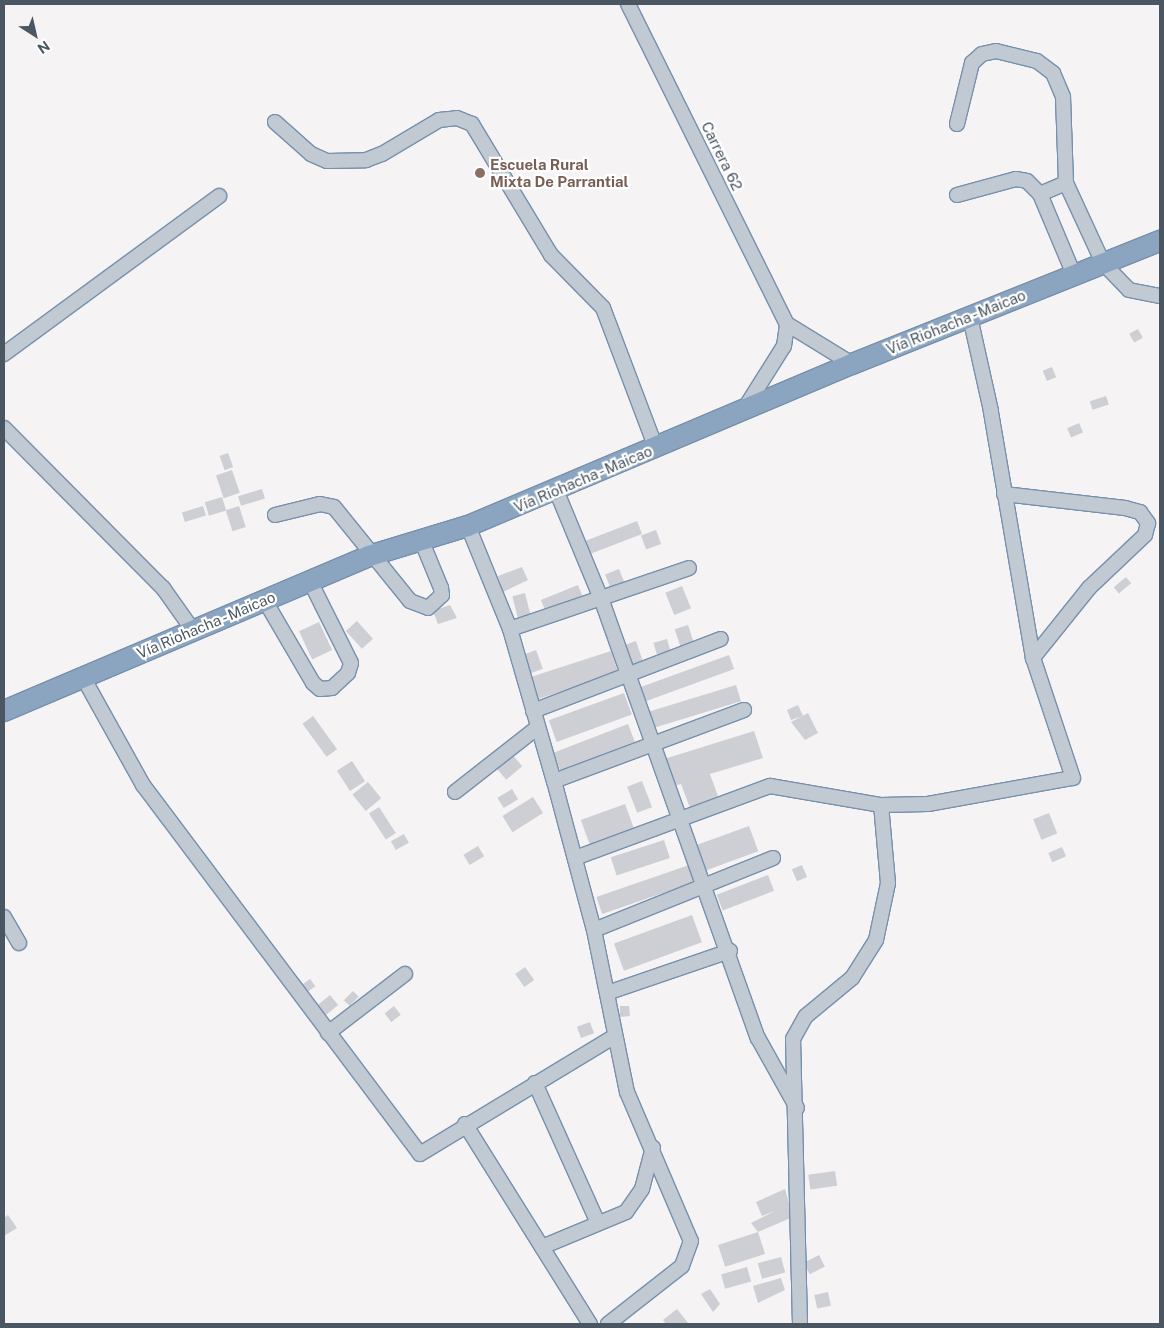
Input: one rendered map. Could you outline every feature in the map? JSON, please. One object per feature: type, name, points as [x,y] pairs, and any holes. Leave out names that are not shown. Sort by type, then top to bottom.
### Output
[{"type":"highway","name":"Vía Riohacha - Maicao","points":[[4,711],[84,680],[192,629],[369,556],[422,542],[468,526],[743,412],[852,364],[1160,241]]},
{"type":"street","name":"Carrera 62","points":[[628,4],[786,324]]},
{"type":"street","points":[[958,124],[972,63],[982,54],[996,52],[1037,61],[1052,73],[1063,97],[1066,184],[1103,264],[1129,290],[1160,296]]},
{"type":"street","points":[[275,122],[311,154],[327,161],[366,160],[382,154],[439,120],[457,118],[472,124],[551,255],[603,308],[656,448]]},
{"type":"street","points":[[957,195],[1016,179],[1027,181],[1040,194],[1074,275]]},
{"type":"street","points":[[1040,194],[1066,184]]},
{"type":"street","points":[[4,354],[219,196]]},
{"type":"street","points":[[575,858],[770,786],[881,805],[928,804],[1073,778],[1033,658],[970,317]]},
{"type":"street","points":[[743,412],[784,346],[786,324],[852,364]]},
{"type":"street","points":[[4,428],[163,588],[192,629]]},
{"type":"street","points":[[556,490],[602,601],[678,820],[730,951],[758,1038],[797,1108]]},
{"type":"street","points":[[1004,494],[1125,508],[1140,512],[1148,523],[1144,535],[1089,588],[1033,658]]},
{"type":"street","points":[[275,515],[320,504],[334,507],[369,556],[410,601],[428,608],[442,595],[442,588],[422,542]]},
{"type":"street","points":[[468,526],[510,629],[532,711],[554,781],[594,930],[607,993],[613,1037],[627,1092],[653,1147],[689,1232],[690,1252],[682,1266],[608,1324]]},
{"type":"street","points":[[510,629],[602,601],[689,568]]},
{"type":"street","points":[[264,599],[313,683],[320,689],[332,688],[348,674],[350,663],[310,581]]},
{"type":"street","points":[[532,711],[628,677],[721,639]]},
{"type":"street","points":[[84,680],[143,785],[420,1154],[465,1124],[613,1037]]},
{"type":"street","points":[[554,781],[744,710]]},
{"type":"street","points":[[455,792],[538,727]]},
{"type":"street","points":[[800,1324],[797,1108],[793,1039],[798,1027],[852,978],[876,940],[888,883],[881,805]]},
{"type":"street","points":[[594,930],[702,884],[773,858]]},
{"type":"street","points":[[4,917],[19,943]]},
{"type":"street","points":[[607,993],[730,951]]},
{"type":"street","points":[[328,1033],[405,974]]},
{"type":"street","points":[[535,1083],[598,1223]]},
{"type":"street","points":[[465,1124],[590,1324]]},
{"type":"street","points":[[542,1247],[598,1223],[636,1202],[653,1147]]},
{"type":"building","points":[[1138,329],[1143,338],[1134,343],[1129,334]]},
{"type":"building","points":[[1052,367],[1056,377],[1047,381],[1043,371]]},
{"type":"building","points":[[1106,396],[1109,405],[1093,410],[1090,401]]},
{"type":"building","points":[[1079,423],[1083,432],[1071,437],[1067,428]]},
{"type":"building","points":[[228,453],[233,467],[225,470],[220,456]]},
{"type":"building","points":[[232,470],[240,493],[224,498],[216,476]]},
{"type":"building","points":[[262,489],[265,499],[241,506],[238,496]]},
{"type":"building","points":[[222,497],[226,510],[209,516],[205,502]]},
{"type":"building","points":[[203,506],[206,516],[185,522],[182,512]]},
{"type":"building","points":[[239,506],[246,527],[232,531],[226,510]]},
{"type":"building","points":[[637,521],[642,534],[589,554],[584,541]]},
{"type":"building","points":[[656,530],[661,544],[646,550],[641,535]]},
{"type":"building","points":[[522,567],[528,580],[503,592],[498,576]]},
{"type":"building","points":[[619,569],[625,584],[611,589],[605,575]]},
{"type":"building","points":[[1126,577],[1131,583],[1119,593],[1114,587]]},
{"type":"building","points":[[578,585],[584,600],[547,615],[541,600]]},
{"type":"building","points":[[682,586],[691,608],[674,615],[665,593]]},
{"type":"building","points":[[525,593],[531,617],[518,620],[512,596]]},
{"type":"building","points":[[450,605],[457,618],[438,624],[433,611]]},
{"type":"building","points":[[357,621],[373,639],[362,649],[346,631]]},
{"type":"building","points":[[319,622],[332,650],[312,659],[299,631]]},
{"type":"building","points":[[688,625],[694,644],[681,648],[675,629]]},
{"type":"building","points":[[667,639],[671,653],[658,657],[654,643]]},
{"type":"building","points":[[636,641],[644,664],[630,669],[622,646]]},
{"type":"building","points":[[536,650],[543,669],[529,674],[522,655]]},
{"type":"building","points":[[611,651],[618,673],[536,699],[529,678]]},
{"type":"building","points":[[729,655],[734,669],[641,703],[636,689]]},
{"type":"building","points":[[736,685],[741,701],[650,729],[645,713]]},
{"type":"building","points":[[624,693],[632,715],[557,742],[549,720]]},
{"type":"building","points":[[798,705],[803,716],[791,720],[787,710]]},
{"type":"building","points":[[808,713],[818,733],[805,740],[791,722]]},
{"type":"building","points":[[313,716],[337,749],[327,757],[302,724]]},
{"type":"building","points":[[628,724],[635,742],[560,770],[553,753]]},
{"type":"building","points":[[754,731],[763,758],[710,774],[719,799],[690,808],[681,784],[670,787],[661,760]]},
{"type":"building","points":[[512,754],[522,766],[506,780],[496,767]]},
{"type":"building","points":[[352,761],[365,781],[350,791],[337,771]]},
{"type":"building","points":[[642,781],[652,807],[637,813],[627,787]]},
{"type":"building","points":[[368,782],[381,798],[366,811],[352,795]]},
{"type":"building","points":[[512,789],[518,799],[504,808],[497,798]]},
{"type":"building","points":[[533,797],[543,813],[513,832],[502,816]]},
{"type":"building","points":[[625,804],[634,829],[590,845],[581,820]]},
{"type":"building","points":[[379,807],[396,833],[386,840],[369,814]]},
{"type":"building","points":[[1049,813],[1057,833],[1041,840],[1033,819]]},
{"type":"building","points":[[749,826],[758,851],[704,871],[694,846]]},
{"type":"building","points":[[404,834],[409,843],[396,850],[391,841]]},
{"type":"building","points":[[664,840],[670,858],[617,875],[611,857]]},
{"type":"building","points":[[478,846],[484,856],[470,865],[463,855]]},
{"type":"building","points":[[1062,847],[1066,856],[1052,862],[1048,853]]},
{"type":"building","points":[[689,865],[695,882],[602,914],[596,897]]},
{"type":"building","points":[[802,865],[807,877],[797,881],[792,869]]},
{"type":"building","points":[[768,875],[774,891],[723,911],[717,895]]},
{"type":"building","points":[[692,915],[702,942],[624,971],[614,943]]},
{"type":"building","points":[[525,967],[534,980],[524,987],[515,974]]},
{"type":"building","points":[[310,979],[315,986],[308,992],[303,984]]},
{"type":"building","points":[[353,991],[359,997],[349,1006],[344,1000]]},
{"type":"building","points":[[330,995],[338,1005],[323,1017],[315,1007]]},
{"type":"building","points":[[394,1006],[401,1015],[391,1022],[385,1013]]},
{"type":"building","points":[[620,1006],[629,1006],[630,1016],[620,1017]]},
{"type":"building","points":[[590,1022],[594,1033],[581,1038],[577,1027]]},
{"type":"building","points":[[835,1171],[837,1186],[810,1190],[808,1175]]},
{"type":"building","points":[[785,1189],[793,1217],[758,1232],[751,1223],[775,1211],[762,1216],[756,1202]]},
{"type":"building","points":[[8,1215],[17,1228],[4,1236],[4,1218]]},
{"type":"building","points":[[758,1232],[765,1254],[725,1267],[718,1245]]},
{"type":"building","points":[[819,1255],[825,1267],[810,1274],[804,1263]]},
{"type":"building","points":[[781,1257],[785,1272],[762,1279],[758,1263]]},
{"type":"building","points":[[747,1267],[751,1281],[725,1289],[721,1274]]},
{"type":"building","points":[[781,1278],[785,1290],[758,1303],[753,1286]]},
{"type":"building","points":[[710,1289],[720,1304],[713,1312],[701,1294]]},
{"type":"building","points":[[828,1292],[831,1306],[817,1309],[814,1295]]},
{"type":"building","points":[[677,1309],[688,1323],[666,1324],[663,1320]]},
{"type":"place","name":"Escuela Rural Mixta De Parrantial","points":[[480,173]]}]
